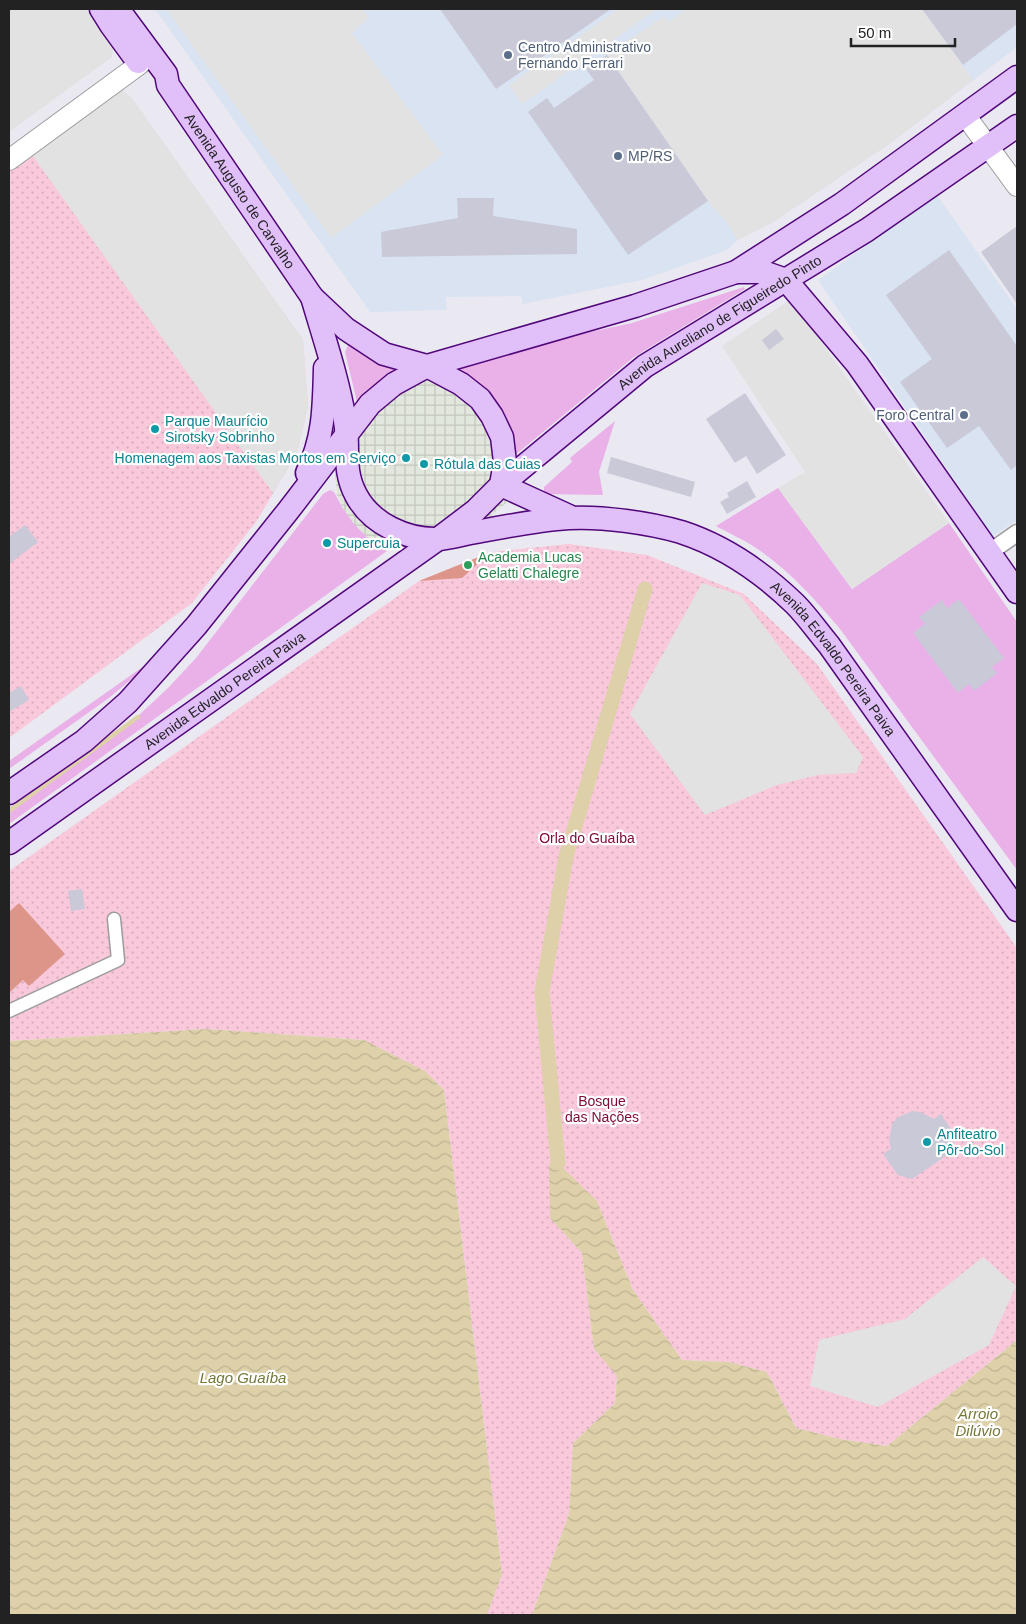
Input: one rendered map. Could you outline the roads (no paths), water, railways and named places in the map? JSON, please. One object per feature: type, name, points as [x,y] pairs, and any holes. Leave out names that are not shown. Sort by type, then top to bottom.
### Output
[{"type":"main road","name":"Avenida Augusto de Carvalho","points":[[101,9],[111,25],[156,72]]},
{"type":"main road","name":"Avenida Augusto de Carvalho","points":[[118,9],[156,72],[312,297],[346,328],[384,354],[427,366]]},
{"type":"main road","points":[[9,793],[84,741],[128,702],[196,626],[288,511],[347,431],[370,404],[394,384],[427,366],[635,306],[736,272],[842,204],[1017,76]]},
{"type":"main road","name":"Avenida Aureliano de Figueiredo Pinto","points":[[438,539],[645,366],[867,230],[1017,126]]},
{"type":"main road","points":[[736,272],[763,272],[786,280],[857,364],[1017,592]]},
{"type":"main road","name":"Avenida Augusto de Carvalho","points":[[312,297],[343,407],[347,431]]},
{"type":"main road","points":[[288,511],[313,460],[324,420],[326,342]]},
{"type":"main road","points":[[427,366],[460,384],[480,399],[492,416],[502,437],[505,462],[501,485]]},
{"type":"main road","name":"Avenida Edvaldo Pereira Paiva","points":[[347,431],[347,470],[356,495],[366,510],[383,524],[407,535],[438,539],[536,520],[572,518],[631,521],[682,532],[727,552],[757,571],[796,605],[829,645],[1017,910]]},
{"type":"main road","name":"Avenida Edvaldo Pereira Paiva","points":[[501,485],[572,518]]},
{"type":"main road","name":"Avenida Edvaldo Pereira Paiva","points":[[9,842],[438,539]]},
{"type":"street","points":[[9,160],[156,72]]},
{"type":"street","points":[[965,115],[1017,186]]},
{"type":"street","points":[[990,552],[1017,533]]},
{"type":"street","points":[[9,1011],[118,960],[114,919]]},
{"type":"water","name":"Lago Guaíba","points":[[206,1029],[364,1040],[425,1071],[444,1090],[502,1574],[487,1615],[9,1615],[9,1041]]},
{"type":"water","name":"Arroio Dilúvio","points":[[558,1163],[597,1201],[633,1290],[682,1360],[729,1362],[767,1372],[796,1428],[840,1439],[887,1446],[1017,1340],[1017,1615],[532,1615],[569,1514],[573,1443],[615,1403],[617,1376],[594,1349],[582,1253],[550,1218],[549,1164]]},
{"type":"waterway","points":[[558,1163],[542,992],[566,857],[645,589]]},
{"type":"waterway","points":[[9,811],[138,717]]},
{"type":"place","name":"Centro Administrativo Fernando Ferrari","points":[[508,55]]},
{"type":"place","name":"MP/RS","points":[[618,156]]},
{"type":"place","name":"Foro Central","points":[[964,415]]},
{"type":"place","name":"Parque Maurício Sirotsky Sobrinho","points":[[155,429]]},
{"type":"place","name":"Homenagem aos Taxistas Mortos em Serviço","points":[[406,458]]},
{"type":"place","name":"Rótula das Cuias","points":[[424,464]]},
{"type":"place","name":"Supercuia","points":[[327,543]]},
{"type":"place","name":"Academia Lucas Gelatti Chalegre","points":[[468,565]]},
{"type":"place","name":"Anfiteatro Pôr-do-Sol","points":[[927,1142]]},
{"type":"park label","name":"Orla do Guaíba","points":[[587,838]]},
{"type":"park label","name":"Bosque das Nações","points":[[602,1110]]}]
